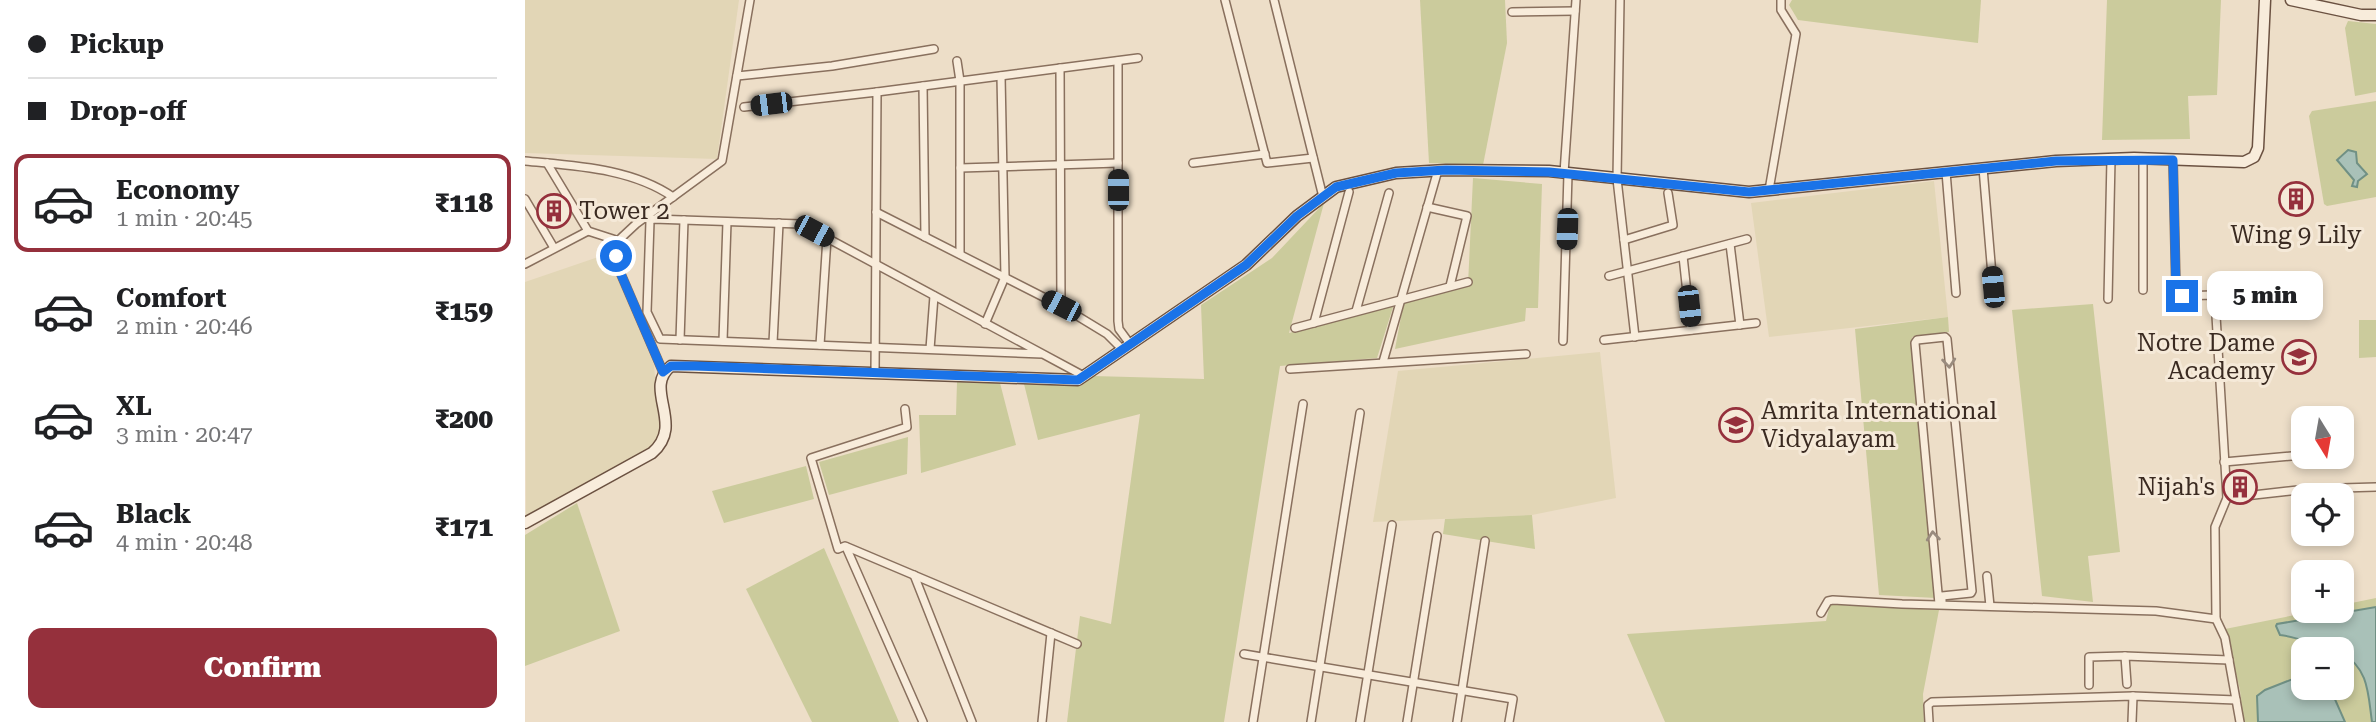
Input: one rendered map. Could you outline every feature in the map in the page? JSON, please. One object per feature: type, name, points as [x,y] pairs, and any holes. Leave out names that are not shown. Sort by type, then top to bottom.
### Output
[{"type":"street","points":[[615,239],[722,161],[750,0]]},
{"type":"street","points":[[1225,0],[1267,163],[1313,158]]},
{"type":"street","points":[[1274,0],[1323,197]]},
{"type":"street","points":[[1563,341],[1566,173],[1576,0]]},
{"type":"street","points":[[1620,0],[1617,179],[1635,337]]},
{"type":"street","points":[[1769,190],[1796,34],[1781,10],[1781,0]]},
{"type":"street","points":[[525,523],[652,453],[663,444],[667,430],[660,382],[663,372],[671,366],[1078,380],[1246,265],[1297,216],[1336,187],[1391,174],[1438,170],[1566,173],[1740,192],[2056,161],[2143,159],[2244,162],[2254,157],[2258,148],[2265,0]]},
{"type":"street","points":[[2291,0],[2361,15],[2376,15]]},
{"type":"street","points":[[1512,12],[1575,11]]},
{"type":"street","points":[[737,76],[832,66],[934,49]]},
{"type":"street","points":[[744,107],[1138,58]]},
{"type":"street","points":[[957,61],[960,81],[960,254]]},
{"type":"street","points":[[1118,61],[1118,321],[1126,346]]},
{"type":"street","points":[[1060,68],[1061,306]]},
{"type":"street","points":[[985,324],[1005,277],[1001,76]]},
{"type":"street","points":[[923,86],[925,237]]},
{"type":"street","points":[[874,373],[877,92]]},
{"type":"street","points":[[1193,163],[1265,154]]},
{"type":"street","points":[[2108,299],[2111,159]]},
{"type":"street","points":[[2143,159],[2143,290]]},
{"type":"street","points":[[2173,160],[2176,290],[2182,296],[2212,295],[2215,299],[2227,498],[2214,527],[2216,619],[2225,638],[2240,722]]},
{"type":"street","points":[[525,161],[631,176],[659,187],[673,197]]},
{"type":"street","points":[[548,163],[588,231],[615,239]]},
{"type":"street","points":[[960,168],[1118,163]]},
{"type":"street","points":[[1983,168],[1993,287]]},
{"type":"street","points":[[1383,362],[1438,170]]},
{"type":"street","points":[[1946,172],[1956,293]]},
{"type":"street","points":[[1314,323],[1349,192]]},
{"type":"street","points":[[1356,311],[1389,193]]},
{"type":"street","points":[[1624,240],[1673,225],[1668,193]]},
{"type":"street","points":[[525,199],[554,248]]},
{"type":"street","points":[[1427,207],[1467,216],[1450,286]]},
{"type":"street","points":[[876,212],[1061,306],[1126,346]]},
{"type":"street","points":[[680,340],[684,220]]},
{"type":"street","points":[[1042,354],[660,339],[647,312],[650,221],[801,224],[1080,374]]},
{"type":"street","points":[[723,341],[727,222]]},
{"type":"street","points":[[773,343],[779,223]]},
{"type":"street","points":[[525,264],[588,231]]},
{"type":"street","points":[[820,345],[827,238]]},
{"type":"street","points":[[615,239],[617,265],[663,372]]},
{"type":"street","points":[[1609,276],[1747,239]]},
{"type":"street","points":[[1730,244],[1739,325]]},
{"type":"street","points":[[1683,256],[1691,330]]},
{"type":"street","points":[[1295,328],[1468,282]]},
{"type":"street","points":[[929,349],[933,296]]},
{"type":"street","points":[[1604,340],[1756,323]]},
{"type":"street","points":[[1945,337],[1972,591],[1940,600],[1915,343],[1945,337]]},
{"type":"street","points":[[1290,369],[1526,354]]},
{"type":"street","points":[[1253,722],[1303,404]]},
{"type":"street","points":[[845,546],[838,550],[811,458],[907,427],[905,409]]},
{"type":"street","points":[[1311,722],[1360,413]]},
{"type":"street","points":[[2224,462],[2291,456]]},
{"type":"street","points":[[2227,498],[2297,490],[2376,486]]},
{"type":"street","points":[[1360,722],[1392,525]]},
{"type":"street","points":[[1407,722],[1437,536]]},
{"type":"street","points":[[1457,722],[1485,541]]},
{"type":"street","points":[[845,546],[1077,644]]},
{"type":"street","points":[[845,546],[923,722]]},
{"type":"street","points":[[914,575],[972,722]]},
{"type":"street","points":[[1987,576],[1990,606]]},
{"type":"street","points":[[1821,613],[1828,601],[1833,600],[1940,600],[1990,606],[2156,611],[2216,619]]},
{"type":"street","points":[[1042,722],[1051,634]]},
{"type":"street","points":[[1244,654],[1513,699],[1509,722]]},
{"type":"street","points":[[2125,656],[2127,684]]},
{"type":"street","points":[[2089,685],[2089,657],[2229,660]]},
{"type":"street","points":[[1929,722],[1928,705],[1932,702],[2133,696],[2236,700]]},
{"type":"street","points":[[2132,722],[2133,696]]},
{"type":"shaded area","points":[[525,0],[739,0],[717,159],[525,153]]},
{"type":"shaded area","points":[[2348,150],[2356,152],[2357,163],[2367,174],[2358,181],[2357,187],[2352,186],[2354,180],[2337,160]]},
{"type":"shaded area","points":[[1934,181],[1948,317],[1769,337],[1751,203]]},
{"type":"shaded area","points":[[607,254],[654,365],[660,435],[652,446],[526,517],[525,282]]},
{"type":"shaded area","points":[[1600,352],[1616,498],[1532,515],[1373,522],[1398,371]]},
{"type":"shaded area","points":[[2376,607],[2376,722],[2372,722],[2366,683],[2354,662],[2354,637],[2291,637],[2280,635],[2276,626],[2291,622],[2354,623],[2354,611]]},
{"type":"shaded area","points":[[2291,680],[2291,700],[2335,700],[2345,722],[2258,722],[2257,696]]},
{"type":"green space","points":[[1420,0],[1505,0],[1507,43],[1483,165],[1429,163]]},
{"type":"green space","points":[[1792,0],[1981,0],[1978,43],[1798,20],[1789,5]]},
{"type":"green space","points":[[2107,0],[2221,0],[2217,95],[2188,96],[2190,139],[2102,140]]},
{"type":"green space","points":[[2348,21],[2376,24],[2376,92],[2355,96],[2345,28]]},
{"type":"green space","points":[[2376,101],[2376,197],[2327,206],[2324,204],[2309,116],[2312,111]]},
{"type":"green space","points":[[1473,178],[1542,184],[1538,308],[1526,308],[1525,321],[1395,349],[1404,301],[1468,285]]},
{"type":"green space","points":[[1324,203],[1289,333],[1394,304],[1377,358],[1280,366],[1224,722],[1067,722],[1080,616],[1111,624],[1140,414],[1038,440],[1024,384],[1081,386],[1093,376],[1204,379],[1201,305],[1272,258]]},
{"type":"green space","points":[[2093,304],[2120,552],[2088,556],[2093,602],[2042,596],[2012,310]]},
{"type":"green space","points":[[1948,317],[1949,332],[1912,337],[1936,598],[1879,595],[1855,329]]},
{"type":"green space","points":[[2359,320],[2376,320],[2376,357],[2359,358]]},
{"type":"green space","points":[[957,382],[1000,383],[1016,445],[921,473],[919,415],[956,415]]},
{"type":"green space","points":[[908,437],[907,474],[829,495],[819,462]]},
{"type":"green space","points":[[806,466],[814,499],[724,523],[712,491]]},
{"type":"green space","points":[[577,503],[620,631],[525,666],[525,535]]},
{"type":"green space","points":[[1532,515],[1535,549],[1443,534],[1445,519]]},
{"type":"green space","points":[[824,548],[899,722],[812,722],[746,589]]},
{"type":"green space","points":[[2376,598],[2376,607],[2354,611],[2354,603]]},
{"type":"green space","points":[[1830,604],[1939,610],[1923,694],[1924,722],[1665,722],[1627,634],[1826,621]]},
{"type":"green space","points":[[2291,616],[2291,622],[2277,624],[2288,635],[2294,637],[2291,637],[2291,680],[2257,696],[2258,722],[2243,722],[2240,690],[2225,629]]},
{"type":"green space","points":[[2354,663],[2366,683],[2372,722],[2345,722],[2335,700],[2354,700]]},
{"type":"place","name":"Wing 9 Lily","points":[[2296,199]]},
{"type":"place","name":"Tower 2","points":[[554,211]]},
{"type":"place","name":"Notre Dame Academy","points":[[2299,357]]},
{"type":"place","name":"Amrita International Vidyalayam","points":[[1736,425]]},
{"type":"place","name":"Nijah's","points":[[2240,487]]},
{"type":"route","points":[[616,256],[617,265],[663,372],[671,366],[695,366],[1078,380],[1246,265],[1297,216],[1336,187],[1396,173],[1446,170],[1549,172],[1749,192],[2032,163],[2134,158],[2173,160],[2176,290],[2182,296]]}]
